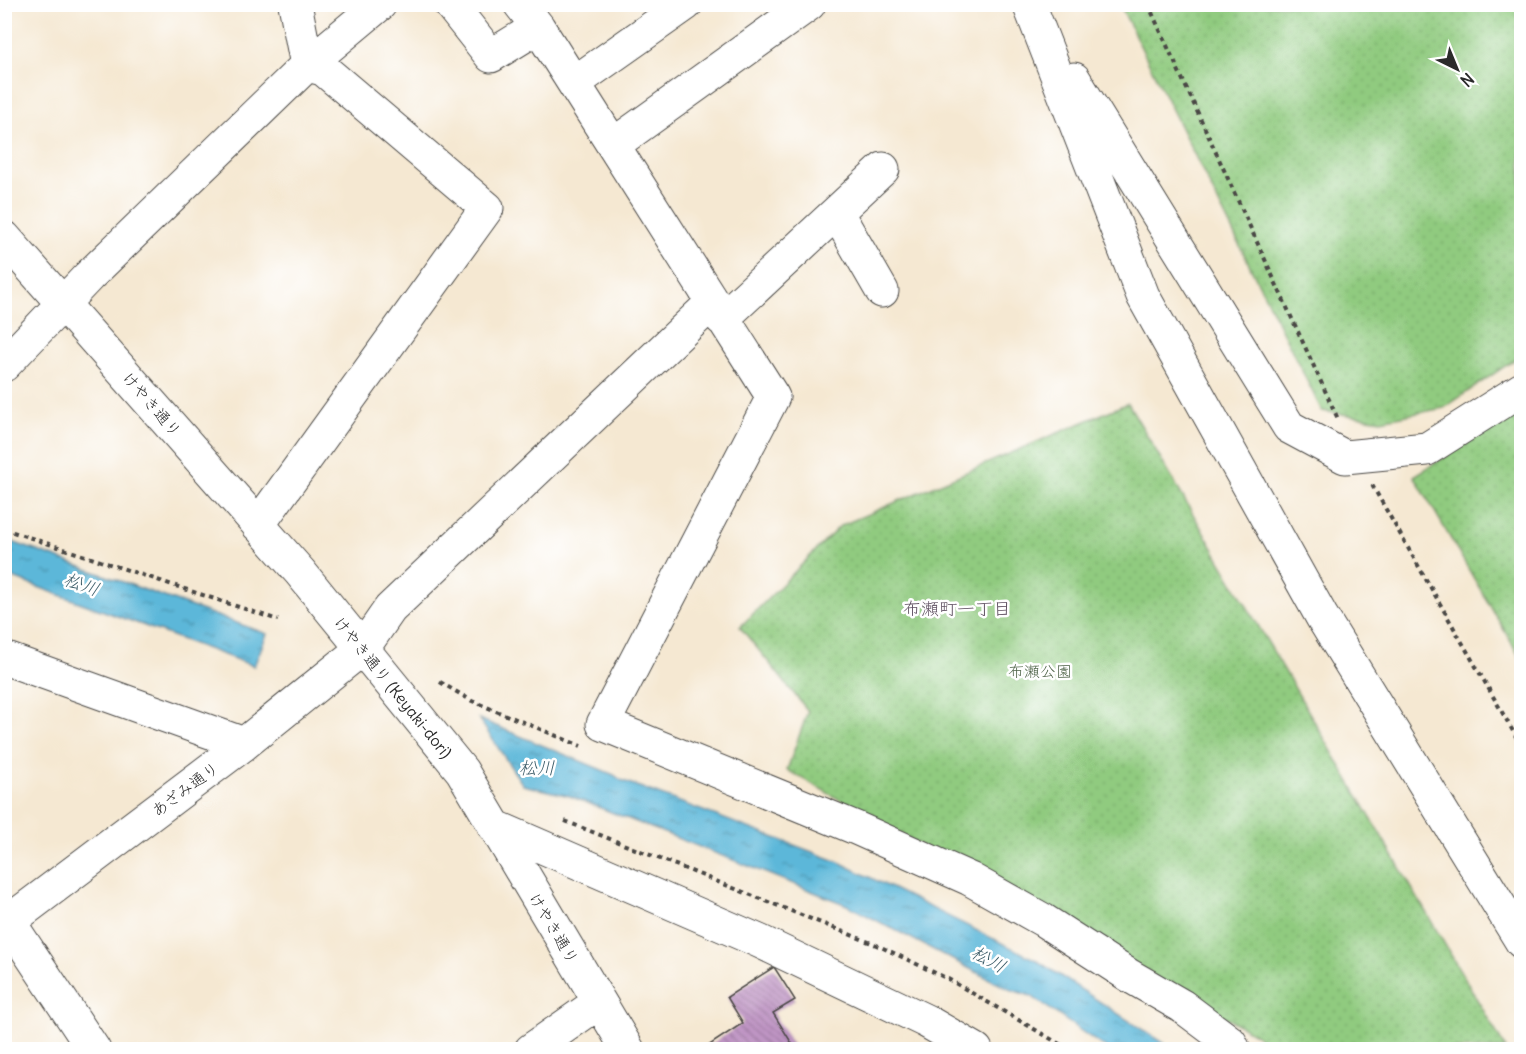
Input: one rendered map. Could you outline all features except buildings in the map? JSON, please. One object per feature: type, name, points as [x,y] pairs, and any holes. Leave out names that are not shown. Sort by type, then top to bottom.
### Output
[{"type":"street","points":[[295,4],[308,65]]},
{"type":"street","points":[[4,365],[63,303],[308,65],[380,4]]},
{"type":"street","points":[[450,4],[491,56],[529,16],[773,397],[603,724],[856,828],[970,879],[1043,920],[1130,976],[1182,1006],[1230,1042],[1234,1050]]},
{"type":"street","points":[[574,83],[686,4]]},
{"type":"street","points":[[613,145],[809,4]]},
{"type":"street","points":[[1029,5],[1289,427],[1345,457],[1427,449],[1521,389]]},
{"type":"street","points":[[1029,5],[1143,296],[1322,617],[1521,942]]},
{"type":"street","points":[[258,525],[487,208],[323,69],[308,65]]},
{"type":"street","name":"あざみ通り","points":[[7,924],[244,744],[363,648],[390,609],[717,311],[837,213],[883,169]]},
{"type":"street","points":[[837,213],[882,291]]},
{"type":"street","name":"けやき通り","points":[[4,237],[300,572]]},
{"type":"street","name":"けやき通り (Keyaki-dori)","points":[[300,572],[462,771],[488,815]]},
{"type":"street","points":[[4,658],[244,744]]},
{"type":"street","points":[[488,815],[926,1021],[961,1047]]},
{"type":"street","name":"けやき通り","points":[[488,815],[628,1050]]},
{"type":"street","points":[[7,924],[94,1050]]},
{"type":"street","points":[[531,1050],[598,1003]]},
{"type":"path","points":[[1148,4],[1356,457],[1521,747]]},
{"type":"path","points":[[4,529],[278,620]]},
{"type":"path","points":[[558,818],[879,946],[948,979],[1070,1050]]},
{"type":"green space","points":[[1120,5],[1521,5],[1521,355],[1444,408],[1381,420],[1322,411]]},
{"type":"green space","name":"布瀬公園","points":[[1128,403],[1506,1049],[1274,1049],[1253,1033],[787,770],[808,711],[740,627],[840,526]]},
{"type":"green space","points":[[1521,410],[1521,659],[1414,476]]},
{"type":"water","name":"松川","points":[[4,539],[267,634],[254,666],[5,575]]},
{"type":"water","name":"松川","points":[[479,719],[614,775],[621,780],[839,862],[1036,960],[1172,1049],[1107,1049],[1031,996],[1009,989],[847,905],[570,796],[523,785]]},
{"type":"district","name":"布瀬町一丁目","points":[[957,608]]}]
